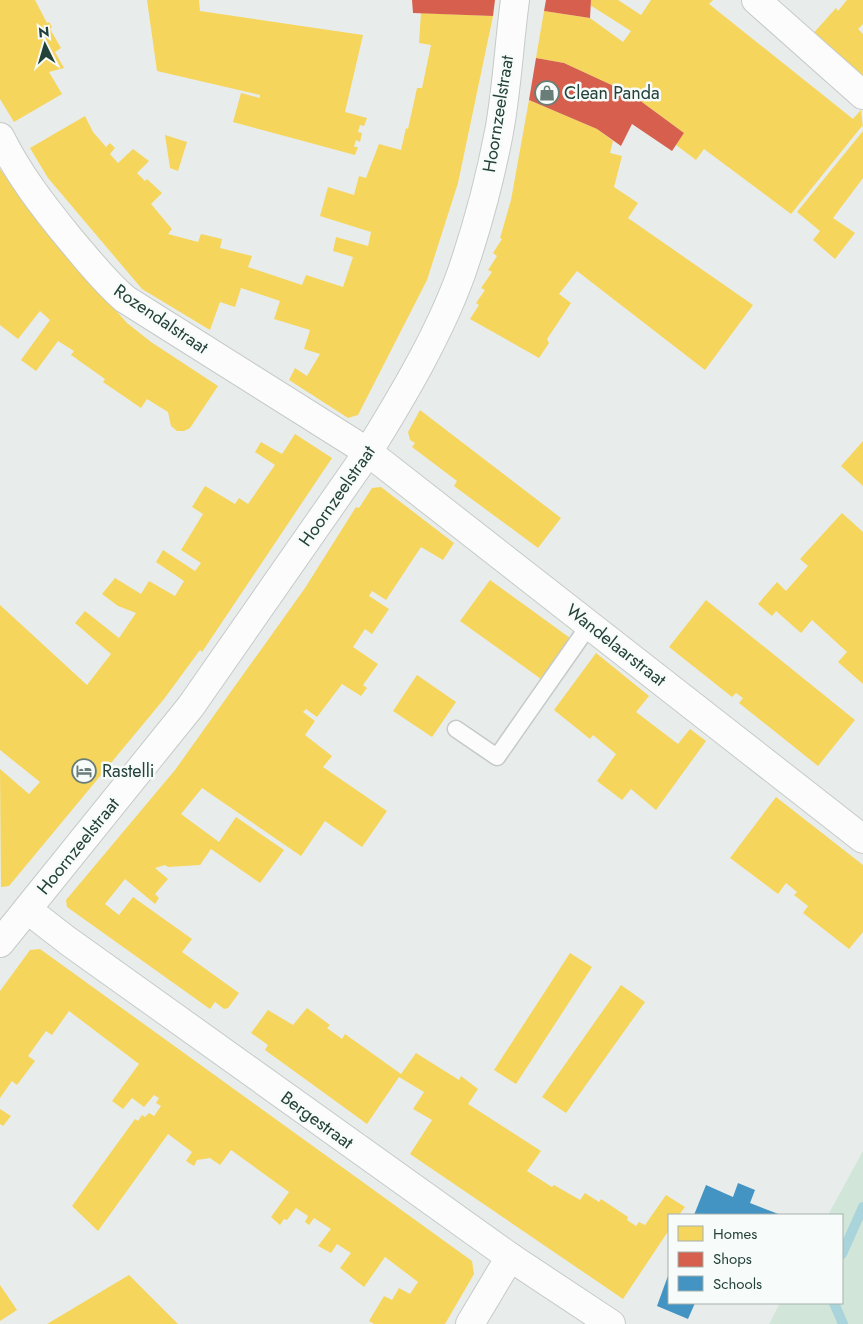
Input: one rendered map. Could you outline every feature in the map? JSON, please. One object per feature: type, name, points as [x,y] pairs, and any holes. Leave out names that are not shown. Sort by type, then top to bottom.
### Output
[{"type":"street","name":"Hoornzeelstraat","points":[[11,922],[191,706],[368,452],[392,413],[444,314],[460,275],[479,214],[499,131],[515,0]]},
{"type":"street","points":[[756,0],[863,95]]},
{"type":"street","name":"Rozendalstraat","points":[[0,137],[16,169],[46,210],[106,282],[125,299],[368,452]]},
{"type":"street","name":"Wandelaarstraat","points":[[368,452],[863,839]]},
{"type":"street","name":"Bergestraat","points":[[11,922],[68,941],[510,1257],[611,1324]]},
{"type":"street","points":[[470,1324],[510,1257]]},
{"type":"lane","points":[[456,729],[496,757],[590,624]]},
{"type":"green space","points":[[863,1151],[863,1324],[769,1324],[779,1304],[843,1304],[843,1214],[829,1214]]},
{"type":"building: Homes","points":[[0,0],[35,0],[47,23],[49,22],[52,27],[50,29],[61,48],[55,52],[64,68],[49,72],[62,94],[14,122],[0,99]]},
{"type":"building: Homes","points":[[147,0],[199,0],[200,11],[363,35],[345,112],[367,118],[364,126],[360,125],[358,132],[362,133],[360,142],[356,140],[354,147],[358,147],[355,155],[233,122],[241,93],[260,98],[260,95],[157,71]]},
{"type":"building: Homes","points":[[591,0],[618,0],[641,15],[651,0],[713,0],[709,4],[853,119],[861,110],[863,128],[862,126],[791,214],[704,149],[696,160],[676,145],[684,133],[631,94],[564,63],[536,58],[544,11],[590,18],[623,42],[631,31],[590,5]]},
{"type":"building: Homes","points":[[847,0],[863,0],[863,24],[858,29],[863,34],[863,82],[810,37],[836,8],[838,11]]},
{"type":"building: Homes","points":[[421,13],[493,16],[458,183],[427,280],[358,415],[348,418],[289,380],[295,368],[307,376],[320,354],[304,349],[310,330],[274,319],[280,301],[241,288],[235,307],[220,302],[210,330],[142,289],[48,178],[30,148],[85,116],[93,132],[106,147],[110,143],[115,148],[110,154],[118,163],[133,149],[149,161],[137,173],[145,181],[147,179],[162,193],[151,204],[172,229],[168,234],[198,242],[201,234],[222,239],[220,248],[252,256],[248,267],[302,285],[306,275],[343,287],[353,257],[333,251],[336,237],[368,246],[371,232],[320,216],[328,187],[354,195],[359,176],[366,178],[379,144],[401,150],[406,128],[408,129],[417,88],[422,88],[431,45],[419,43]]},
{"type":"building: Homes","points":[[529,100],[597,129],[613,141],[610,153],[622,156],[614,187],[638,203],[628,218],[753,305],[705,370],[577,271],[559,294],[571,303],[547,339],[549,343],[539,358],[470,319],[479,305],[476,303],[485,290],[481,288],[492,272],[488,270],[497,256],[493,253],[502,239],[500,238],[511,200]]},
{"type":"building: Homes","points":[[863,131],[863,178],[833,218],[855,233],[835,259],[813,240],[820,231],[797,212]]},
{"type":"building: Homes","points":[[165,135],[187,142],[178,171],[170,168]]},
{"type":"building: Homes","points":[[0,169],[39,224],[127,323],[151,342],[218,386],[190,428],[184,431],[177,431],[171,426],[168,412],[147,399],[141,408],[103,382],[105,379],[71,355],[74,351],[58,341],[36,371],[21,360],[50,320],[40,311],[18,339],[0,325]]},
{"type":"building: Homes","points":[[420,410],[561,518],[538,548],[454,486],[457,481],[412,447],[415,443],[410,440],[408,432]]},
{"type":"building: Homes","points":[[295,434],[332,458],[202,652],[200,650],[164,699],[9,886],[1,887],[0,769],[29,794],[40,782],[0,750],[0,605],[87,685],[111,654],[75,623],[85,611],[119,638],[136,613],[118,606],[102,594],[115,578],[141,594],[149,581],[175,596],[184,581],[156,562],[163,550],[195,571],[201,563],[181,550],[203,514],[192,507],[205,486],[235,504],[239,498],[248,504],[275,465],[255,452],[261,442],[282,454]]},
{"type":"building: Homes","points":[[863,441],[863,486],[841,466]]},
{"type":"building: Homes","points":[[381,487],[454,543],[443,560],[421,547],[386,600],[372,591],[369,596],[389,609],[372,634],[365,629],[353,647],[378,664],[363,685],[367,688],[361,696],[342,684],[317,717],[306,709],[303,712],[315,721],[305,735],[332,756],[323,767],[387,811],[362,847],[325,821],[301,856],[202,788],[181,814],[219,842],[236,817],[284,850],[260,883],[211,849],[200,865],[168,867],[165,865],[155,868],[168,879],[155,894],[159,898],[155,904],[125,879],[105,904],[119,915],[133,897],[192,939],[182,952],[239,993],[228,1008],[224,1009],[215,1002],[210,1009],[67,907],[66,900],[175,770],[305,588],[356,507],[359,508],[372,488]]},
{"type":"building: Homes","points":[[842,513],[863,532],[863,684],[838,662],[847,652],[812,620],[801,633],[776,611],[772,616],[758,604],[777,582],[786,591],[808,566],[800,559]]},
{"type":"building: Homes","points":[[490,580],[570,638],[541,679],[460,621]]},
{"type":"building: Homes","points":[[706,600],[855,720],[818,766],[739,703],[743,698],[736,693],[732,697],[669,647]]},
{"type":"building: Homes","points":[[596,653],[649,696],[636,712],[678,744],[690,729],[706,741],[656,810],[631,789],[622,800],[597,781],[616,754],[593,735],[590,739],[554,710]]},
{"type":"building: Homes","points":[[417,675],[456,702],[432,737],[393,711]]},
{"type":"building: Homes","points":[[776,797],[863,865],[863,932],[849,949],[803,913],[808,906],[794,895],[797,892],[786,883],[778,894],[730,858]]},
{"type":"building: Homes","points":[[40,949],[472,1261],[474,1274],[445,1324],[374,1324],[369,1321],[384,1296],[392,1300],[399,1288],[410,1294],[418,1282],[385,1257],[364,1287],[340,1268],[351,1253],[337,1244],[331,1253],[318,1246],[331,1229],[314,1218],[309,1225],[305,1222],[308,1216],[296,1208],[287,1220],[284,1219],[280,1225],[271,1217],[289,1192],[231,1150],[220,1165],[210,1158],[197,1160],[194,1166],[186,1161],[192,1152],[168,1134],[98,1231],[72,1206],[135,1119],[138,1121],[142,1115],[145,1117],[149,1113],[154,1116],[161,1106],[156,1103],[159,1098],[154,1095],[144,1107],[132,1098],[123,1109],[112,1101],[139,1064],[69,1011],[52,1035],[46,1031],[28,1056],[35,1061],[17,1085],[12,1081],[0,1098],[0,991],[30,950]]},
{"type":"building: Homes","points":[[570,953],[592,967],[516,1084],[494,1070]]},
{"type":"building: Homes","points":[[621,985],[645,1002],[566,1113],[542,1097]]},
{"type":"building: Homes","points":[[307,1008],[330,1025],[327,1028],[342,1039],[345,1034],[401,1074],[416,1053],[459,1080],[461,1076],[478,1089],[468,1104],[541,1151],[527,1171],[552,1187],[554,1185],[580,1200],[585,1193],[599,1202],[601,1199],[628,1217],[627,1220],[636,1226],[639,1222],[645,1225],[666,1195],[685,1207],[680,1214],[668,1214],[668,1232],[623,1299],[410,1154],[432,1120],[413,1109],[424,1092],[399,1077],[367,1124],[265,1050],[268,1045],[251,1033],[268,1010],[293,1025]]},
{"type":"building: Homes","points":[[0,1109],[11,1116],[3,1126],[0,1124]]},
{"type":"building: Homes","points":[[129,1275],[178,1324],[47,1324]]},
{"type":"building: Homes","points":[[0,1285],[17,1310],[0,1321]]},
{"type":"building: Shops","points":[[412,0],[495,0],[493,16],[413,13]]},
{"type":"building: Shops","points":[[546,0],[591,0],[590,18],[544,11]]},
{"type":"building: Shops","points":[[536,58],[564,63],[631,94],[684,133],[672,151],[632,124],[621,146],[597,129],[529,100]]},
{"type":"building: Schools","points":[[738,1183],[755,1190],[750,1203],[778,1214],[694,1214],[706,1185],[733,1197]]},
{"type":"building: Schools","points":[[668,1276],[668,1304],[695,1304],[688,1319],[657,1306]]},
{"type":"waterway","points":[[843,1252],[863,1207]]},
{"type":"waterway","points":[[834,1304],[843,1324]]},
{"type":"place","name":"Clean Panda","points":[[547,93]]},
{"type":"place","name":"Rastelli","points":[[84,771]]}]
